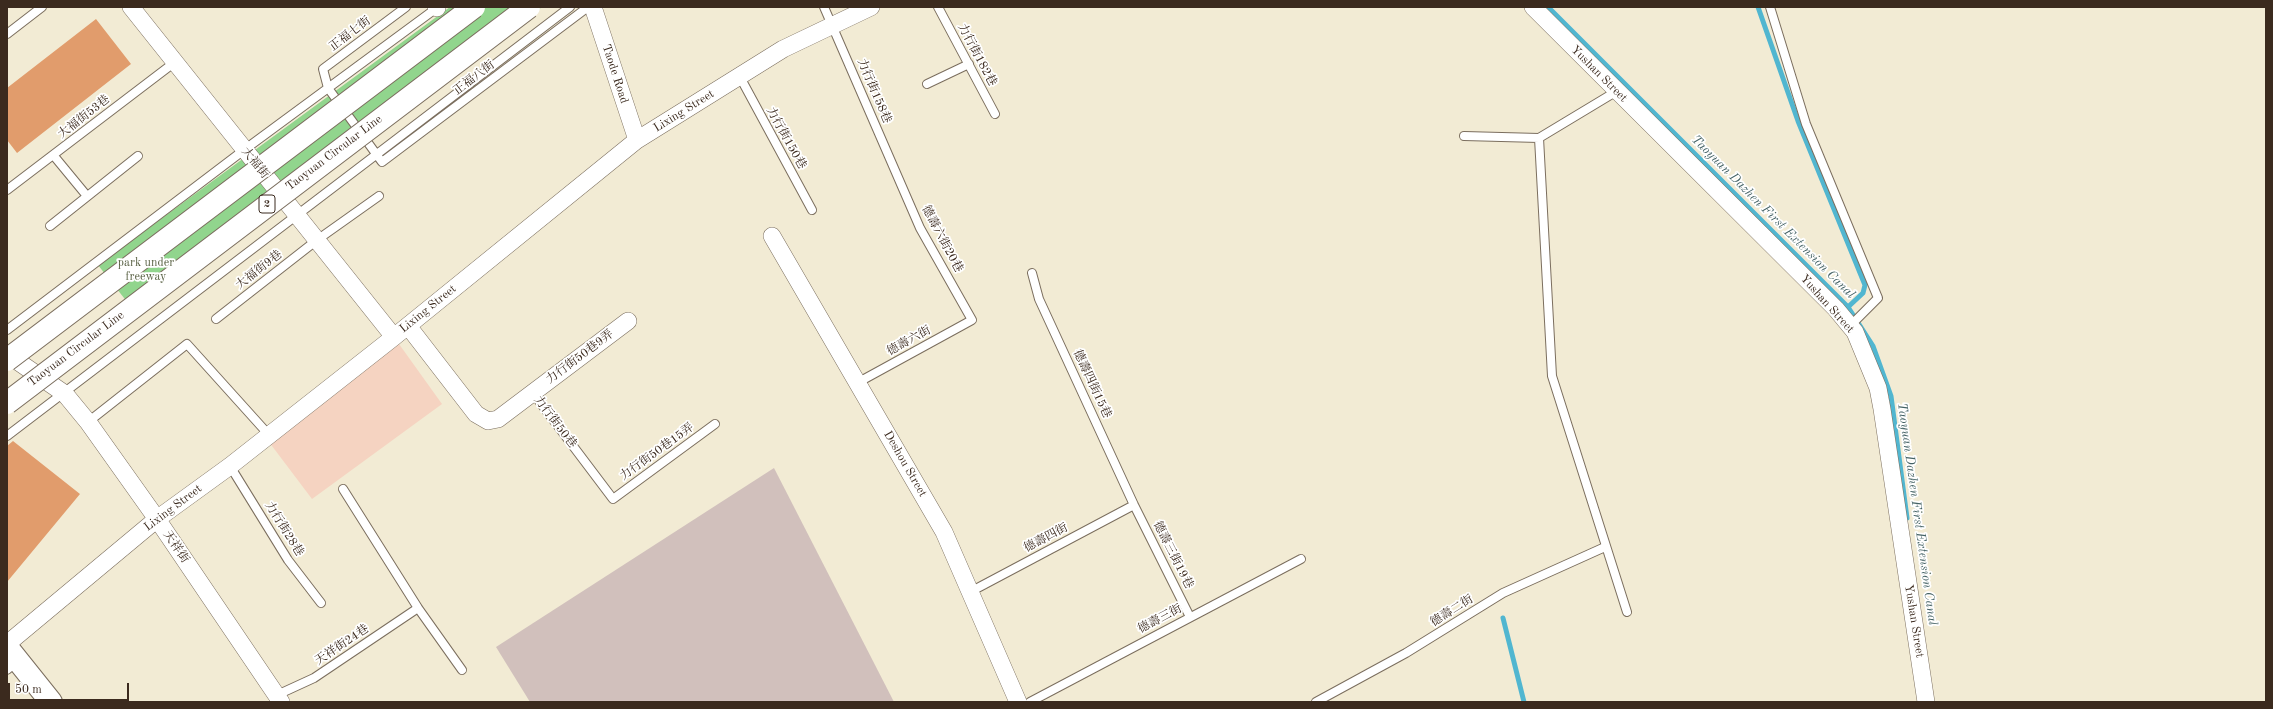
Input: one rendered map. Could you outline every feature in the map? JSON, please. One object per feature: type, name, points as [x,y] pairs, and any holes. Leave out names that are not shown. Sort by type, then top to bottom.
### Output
[{"type":"main road","points":[[7,360],[474,7]]},
{"type":"main road","name":"Taoyuan Circular Line","points":[[7,403],[529,7]]},
{"type":"main road","points":[[10,655],[51,702]]},
{"type":"street","name":"大福街","points":[[131,7],[394,337]]},
{"type":"street","name":"Taode Road","points":[[593,7],[637,140]]},
{"type":"street","name":"Lixing Street","points":[[10,655],[157,519],[269,436],[408,326],[637,140],[740,78],[783,49],[871,7]]},
{"type":"street","name":"Yushan Street","points":[[1533,7],[1836,310],[1854,332],[1878,388],[1926,702]]},
{"type":"street","name":"Deshou Street","points":[[772,236],[944,532],[1018,702]]},
{"type":"street","name":"力行街50巷9弄","points":[[533,393],[628,321]]},
{"type":"street","name":"力行街50巷","points":[[408,326],[476,414],[488,421],[498,419],[533,393]]},
{"type":"street","name":"天祥街","points":[[7,354],[65,394],[88,422],[157,519],[279,699]]},
{"type":"lane","points":[[7,34],[42,7]]},
{"type":"lane","name":"正福七街","points":[[328,88],[323,69],[406,7]]},
{"type":"lane","points":[[7,330],[244,150],[437,7]]},
{"type":"lane","points":[[7,436],[65,394],[296,214],[570,7]]},
{"type":"lane","name":"正福八街","points":[[376,154],[382,162],[588,7]]},
{"type":"lane","name":"力行街158巷","points":[[824,7],[894,167]]},
{"type":"lane","name":"力行街182巷","points":[[938,7],[995,114]]},
{"type":"lane","points":[[1770,7],[1806,124],[1878,298],[1849,327]]},
{"type":"lane","name":"大福街53巷","points":[[7,190],[54,156],[174,62]]},
{"type":"lane","points":[[927,84],[969,64]]},
{"type":"lane","name":"力行街150巷","points":[[740,78],[812,210]]},
{"type":"lane","points":[[328,88],[376,154]]},
{"type":"lane","points":[[1464,136],[1539,138],[1617,91]]},
{"type":"lane","points":[[1539,138],[1552,376],[1605,547],[1627,612]]},
{"type":"lane","points":[[54,156],[87,196]]},
{"type":"lane","points":[[50,226],[138,156]]},
{"type":"lane","name":"德壽六街20巷","points":[[894,167],[920,228],[972,320]]},
{"type":"lane","name":"大福街9巷","points":[[216,319],[317,240],[379,196]]},
{"type":"lane","name":"德壽四街15巷","points":[[1032,273],[1039,299],[1134,505]]},
{"type":"lane","name":"德壽六街","points":[[857,383],[972,320]]},
{"type":"lane","points":[[88,422],[187,344],[269,436]]},
{"type":"lane","name":"力行街50巷","points":[[533,393],[612,499]]},
{"type":"lane","name":"力行街50巷15弄","points":[[612,499],[715,424]]},
{"type":"lane","name":"力行街28巷","points":[[230,466],[288,560],[321,603]]},
{"type":"lane","points":[[343,489],[418,608],[462,670]]},
{"type":"lane","name":"德壽四街","points":[[970,592],[1134,505]]},
{"type":"lane","name":"德壽三街19巷","points":[[1134,505],[1190,617]]},
{"type":"lane","name":"德壽二街","points":[[1316,702],[1406,653],[1503,593],[1605,547]]},
{"type":"lane","name":"德壽三街","points":[[1030,702],[1301,559]]},
{"type":"lane","name":"天祥街24巷","points":[[279,699],[314,678],[418,608]]},
{"type":"shaded area","points":[[399,344],[442,404],[312,499],[269,442]]},
{"type":"shaded area","points":[[774,468],[894,702],[530,702],[496,647]]},
{"type":"green space","name":"park under freeway","points":[[450,7],[542,7],[298,192],[139,317],[98,265]]},
{"type":"building","points":[[96,19],[131,64],[17,153],[7,140],[7,88]]},
{"type":"building","points":[[13,441],[80,494],[7,582],[7,446]]},
{"type":"waterway","name":"Taoyuan Dazhen First Extension Canal","points":[[1548,7],[1848,307],[1873,346],[1891,396],[1907,518]]},
{"type":"waterway","points":[[1758,7],[1798,121],[1865,285],[1863,293],[1848,307]]},
{"type":"waterway","points":[[1503,618],[1524,702]]}]
